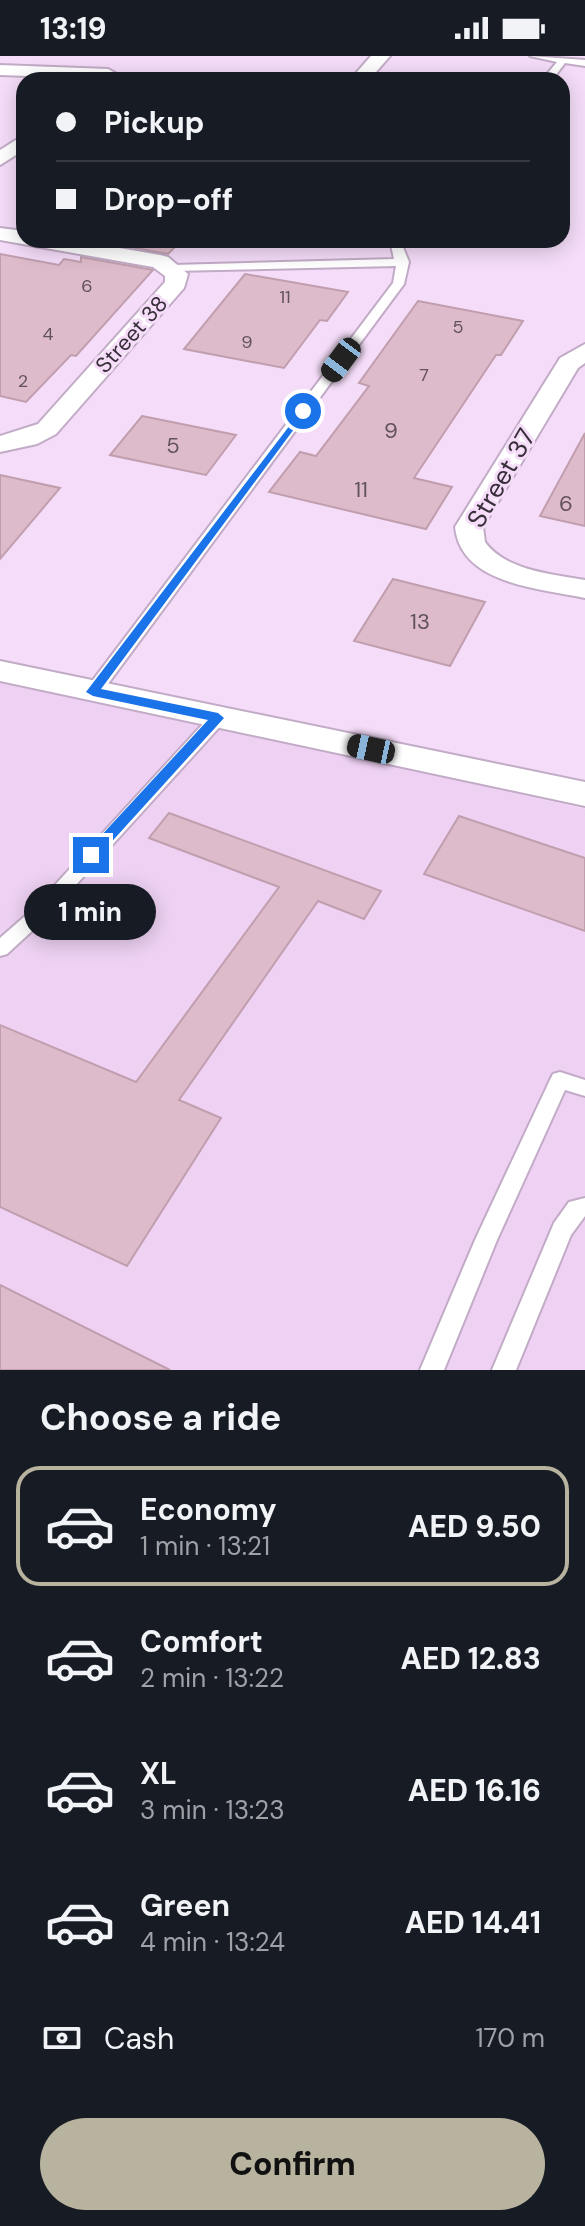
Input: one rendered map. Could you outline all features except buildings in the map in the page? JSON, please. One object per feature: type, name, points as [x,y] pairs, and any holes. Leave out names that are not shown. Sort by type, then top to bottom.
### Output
[{"type":"street","points":[[366,72],[381,56]]},
{"type":"street","points":[[5,65],[96,72]]},
{"type":"street","name":"Street 38","points":[[0,444],[28,438],[47,429],[176,283],[177,274],[172,268],[141,257],[85,248]]},
{"type":"street","name":"Street 37","points":[[585,351],[569,363],[469,527],[468,538],[471,548],[483,560],[500,568],[585,589]]},
{"type":"street","points":[[0,671],[585,794]]},
{"type":"lane","points":[[534,56],[585,63]]},
{"type":"lane","points":[[553,72],[563,60]]},
{"type":"lane","points":[[93,692],[398,284],[403,275],[403,262],[398,248]]},
{"type":"lane","points":[[172,268],[403,262]]},
{"type":"lane","points":[[0,949],[38,915],[218,718]]},
{"type":"lane","points":[[432,1370],[486,1240],[560,1080],[585,1088]]},
{"type":"lane","points":[[504,1370],[562,1230],[577,1209],[585,1207]]},
{"type":"shaded area","points":[[0,676],[585,809],[585,1370],[0,1370]]},
{"type":"route","points":[[91,855],[218,718],[93,692],[303,411]]}]
